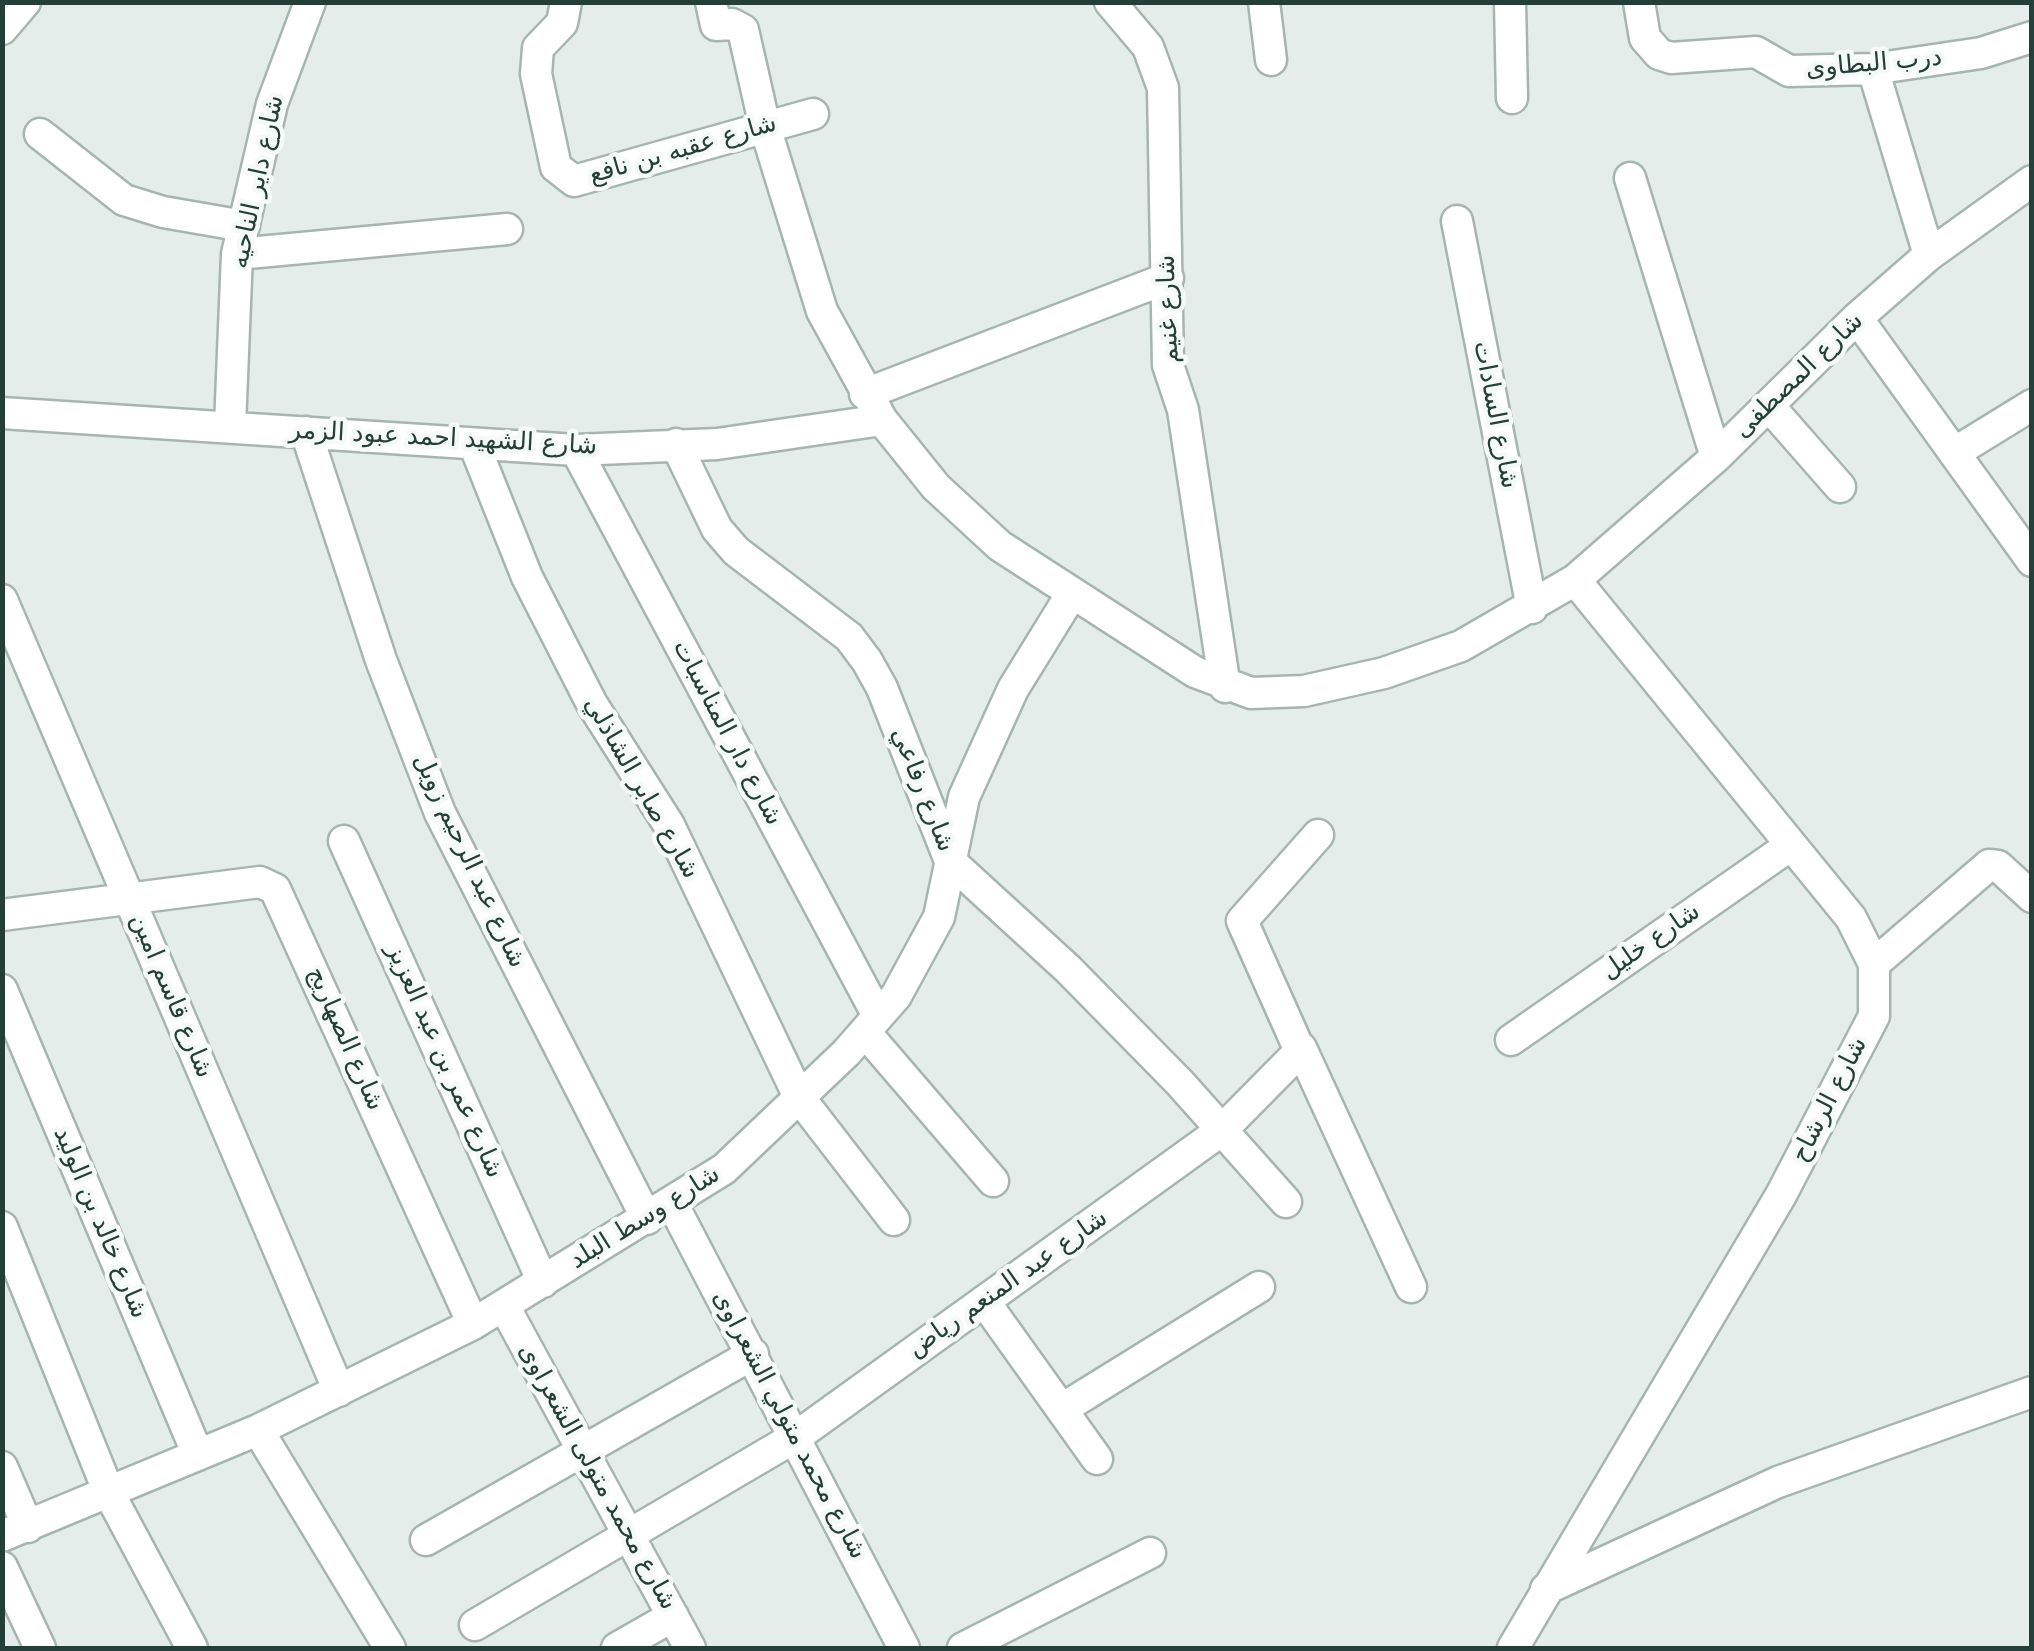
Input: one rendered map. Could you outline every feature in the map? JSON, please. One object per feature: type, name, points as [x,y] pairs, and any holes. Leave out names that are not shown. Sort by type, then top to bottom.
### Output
[{"type":"street","points":[[2,29],[24,2]]},
{"type":"street","name":"شارع داير الناحيه","points":[[230,426],[241,240],[272,104],[310,2]]},
{"type":"street","name":"شارع عقبه بن نافع","points":[[566,2],[562,23],[538,48],[536,61],[556,167],[566,178],[574,181],[813,114]]},
{"type":"street","points":[[711,2],[716,25],[738,26],[745,36],[765,128],[822,311],[873,407],[936,488],[1000,546],[1072,595],[1225,687]]},
{"type":"street","name":"شارع غنيم","points":[[1110,2],[1148,46],[1163,88],[1168,365],[1183,410],[1225,687]]},
{"type":"street","points":[[1264,2],[1271,60]]},
{"type":"street","points":[[1510,2],[1512,98]]},
{"type":"street","name":"درب البطاوى","points":[[1639,2],[1645,38],[1658,54],[1671,58],[1756,52],[1783,70],[1874,69],[1981,54],[2032,36]]},
{"type":"street","points":[[1874,69],[1930,255]]},
{"type":"street","points":[[40,134],[124,200],[241,240],[506,230]]},
{"type":"street","points":[[1630,178],[1716,457]]},
{"type":"street","name":"شارع المصطفى","points":[[1225,687],[1278,695],[1384,672],[1461,646],[1532,608],[1575,580],[1716,457],[1857,318],[1930,255],[2030,187]]},
{"type":"street","name":"شارع السادات","points":[[1457,222],[1532,608]]},
{"type":"street","name":"شارع الشهيد احمد عبود الزمر","points":[[2,413],[576,450],[754,441],[873,407],[1168,278]]},
{"type":"street","points":[[1857,318],[2032,561]]},
{"type":"street","points":[[1954,453],[2032,404]]},
{"type":"street","points":[[1769,406],[1840,487]]},
{"type":"street","name":"شارع عبد الرحيم زويل","points":[[306,432],[381,660],[440,812],[660,1211]]},
{"type":"street","name":"شارع صابر الشاذلي","points":[[474,444],[527,577],[592,704],[669,825],[800,1097],[894,1220]]},
{"type":"street","name":"شارع رفاعي","points":[[676,444],[716,529],[736,551],[848,637],[867,661],[882,688],[950,861],[1068,969],[1286,1202]]},
{"type":"street","name":"شارع دار المناسبات","points":[[576,450],[872,1024],[992,1181]]},
{"type":"street","name":"شارع الرشاح","points":[[1512,1648],[1782,1194],[1874,1016],[1874,964],[1851,918],[1575,580]]},
{"type":"street","name":"شارع وسط البلد","points":[[15,1532],[258,1430],[473,1324],[724,1169],[800,1097],[896,996],[939,917],[964,798],[1012,688],[1072,595]]},
{"type":"street","name":"شارع قاسم امين","points":[[2,600],[339,1392]]},
{"type":"street","points":[[1318,835],[1242,921],[1411,1287]]},
{"type":"street","name":"شارع عمر بن عبد العزيز","points":[[344,841],[544,1282]]},
{"type":"street","name":"شارع خليل","points":[[1511,1040],[1791,845]]},
{"type":"street","points":[[1874,964],[1980,869],[1998,866],[2032,897]]},
{"type":"street","name":"شارع الصهاريج","points":[[2,915],[260,882],[275,889],[473,1324]]},
{"type":"street","name":"شارع خالد بن الوليد","points":[[2,990],[198,1455]]},
{"type":"street","name":"شارع عبد المنعم رياض","points":[[475,1625],[797,1436],[1222,1130],[1301,1048]]},
{"type":"street","name":"شارع محمد متولي الشعراوى","points":[[660,1211],[753,1354],[904,1648]]},
{"type":"street","points":[[2,1228],[109,1492],[192,1648]]},
{"type":"street","points":[[1062,1409],[1259,1288]]},
{"type":"street","points":[[984,1300],[1097,1459]]},
{"type":"street","name":"شارع محمد متولى الشعراوى","points":[[504,1306],[690,1648]]},
{"type":"street","points":[[426,1540],[753,1354]]},
{"type":"street","points":[[1546,1589],[1778,1482],[2032,1392]]},
{"type":"street","points":[[258,1430],[390,1648]]},
{"type":"street","points":[[2,1468],[15,1532]]},
{"type":"street","points":[[963,1648],[1150,1553]]},
{"type":"street","points":[[2,1567],[40,1648]]},
{"type":"street","points":[[617,1648],[673,1616]]}]
